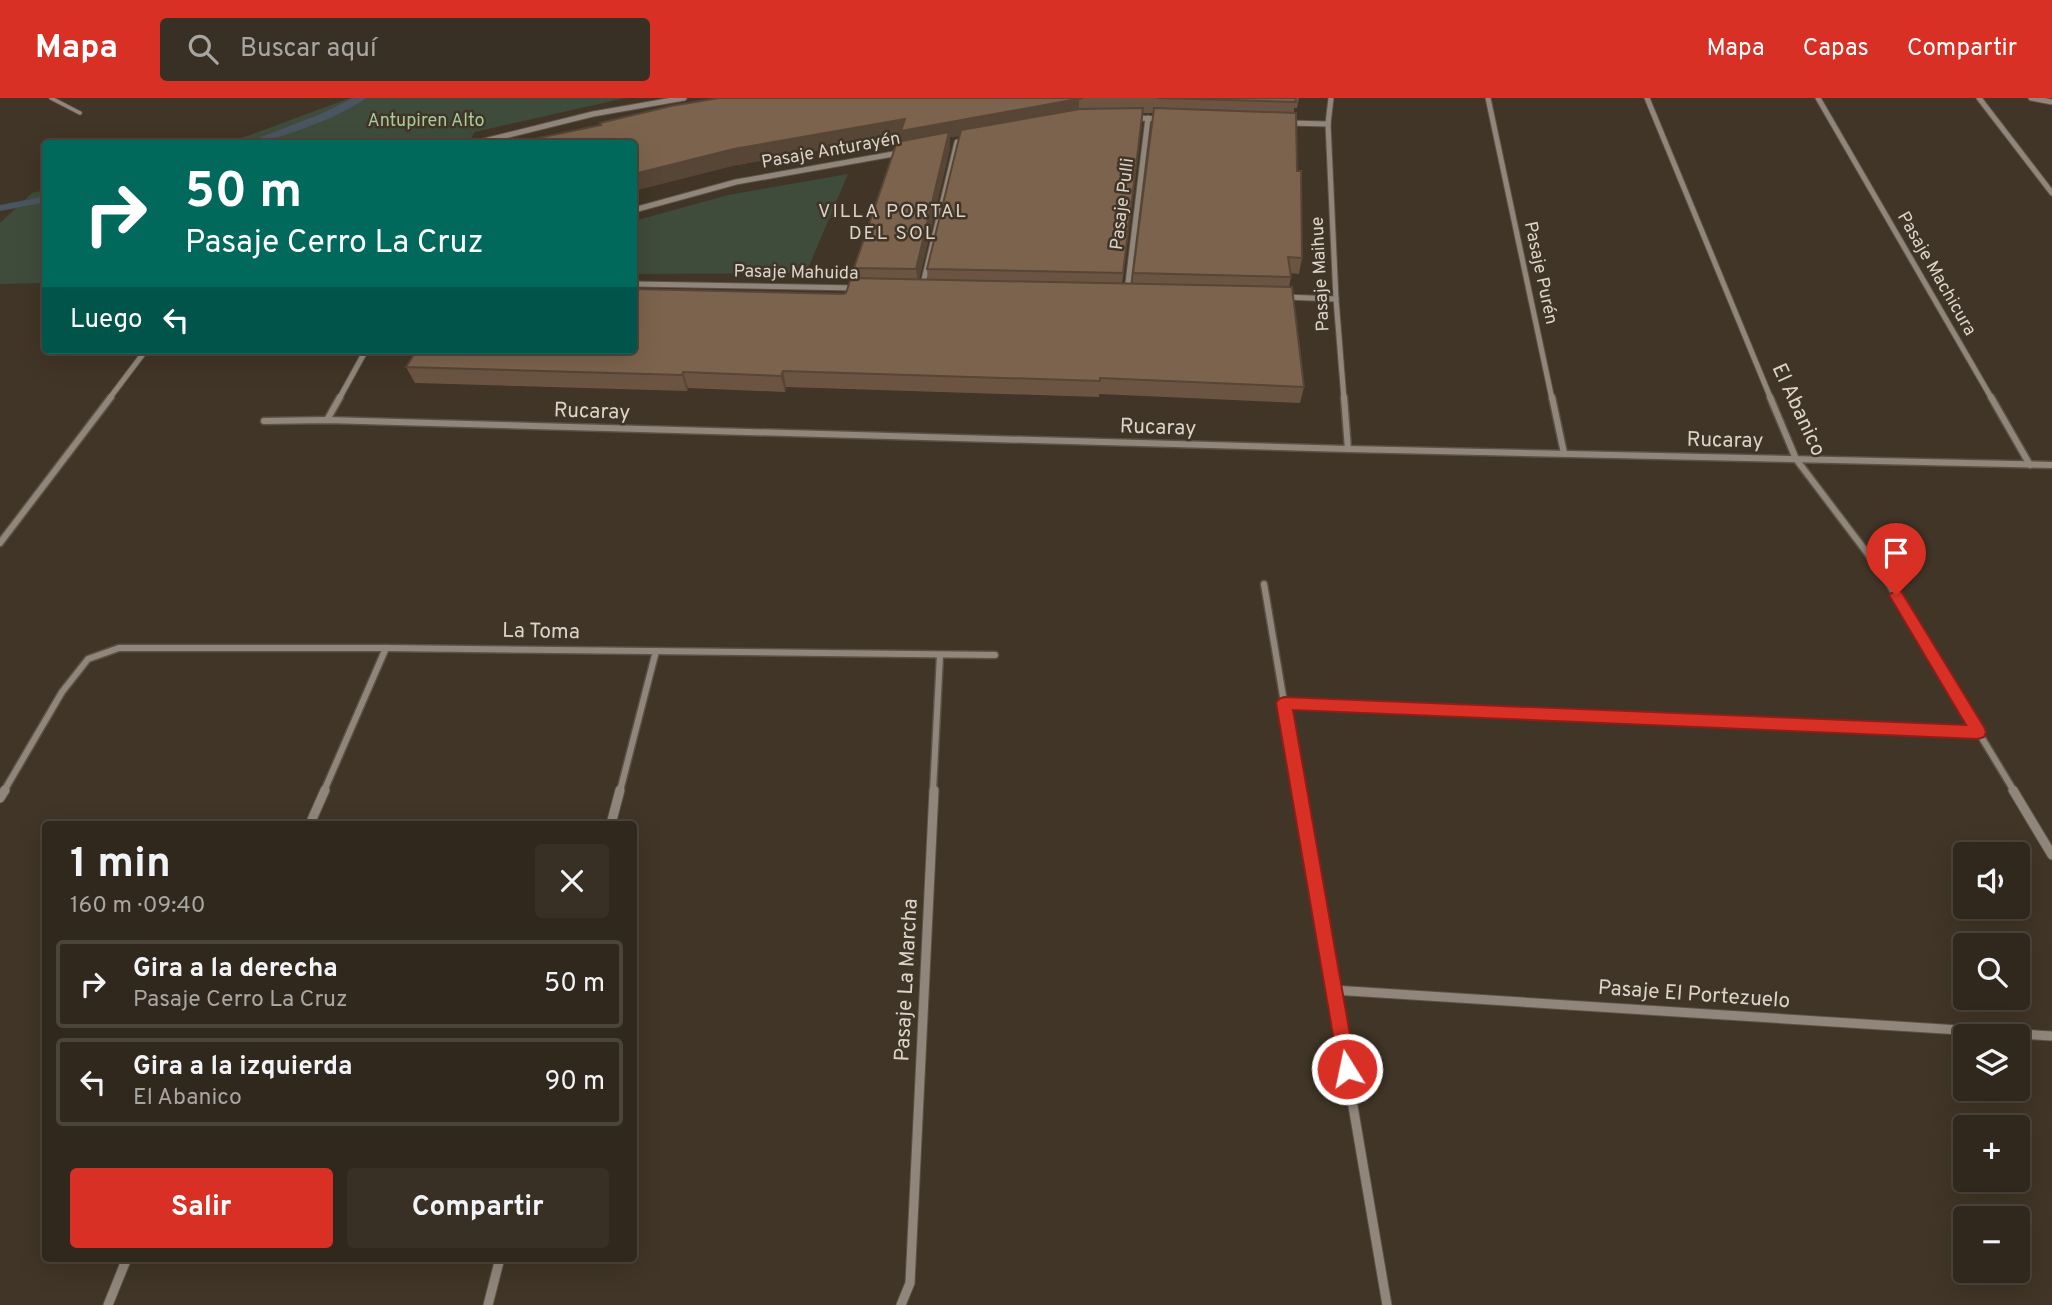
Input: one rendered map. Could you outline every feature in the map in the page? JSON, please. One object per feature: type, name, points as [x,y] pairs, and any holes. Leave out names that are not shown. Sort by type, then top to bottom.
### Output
[{"type":"street","points":[[491,140],[593,114],[684,98]]},
{"type":"street","name":"Pasaje Maihue","points":[[1331,98],[1328,124],[1336,299],[1348,449]]},
{"type":"street","name":"Pasaje Purén","points":[[1488,98],[1564,453]]},
{"type":"street","name":"El Abanico","points":[[1647,98],[1796,459],[1883,574],[2052,855]]},
{"type":"street","name":"Pasaje Machicura","points":[[1818,98],[2030,465]]},
{"type":"street","points":[[1979,98],[2052,193]]},
{"type":"street","points":[[2031,98],[2052,102]]},
{"type":"street","points":[[1125,117],[1176,119]]},
{"type":"street","name":"Pasaje Pulli","points":[[1140,294],[1126,294],[1148,118]]},
{"type":"street","points":[[1287,123],[1328,124]]},
{"type":"street","points":[[944,145],[971,140]]},
{"type":"street","points":[[922,289],[957,142]]},
{"type":"street","name":"Pasaje Anturayén","points":[[637,209],[736,182],[905,152]]},
{"type":"street","name":"Pasaje Mahuida","points":[[637,284],[867,288]]},
{"type":"street","points":[[908,288],[936,289]]},
{"type":"street","points":[[1280,297],[1336,299]]},
{"type":"street","points":[[0,543],[143,354]]},
{"type":"street","points":[[327,420],[364,354]]},
{"type":"street","name":"Rucaray","points":[[264,421],[327,420],[1348,449],[2052,465]]},
{"type":"street","points":[[1264,584],[1387,1305]]},
{"type":"street","name":"La Toma","points":[[0,798],[62,692],[88,659],[119,648],[386,648],[995,655]]},
{"type":"street","points":[[311,821],[386,648]]},
{"type":"street","points":[[612,821],[656,651]]},
{"type":"street","name":"Pasaje La Marcha","points":[[901,1305],[910,1283],[940,655]]},
{"type":"street","points":[[1284,703],[1978,732]]},
{"type":"street","name":"Pasaje El Portezuelo","points":[[1333,990],[2052,1035]]},
{"type":"street","points":[[108,1305],[125,1262]]},
{"type":"street","points":[[488,1305],[499,1262]]},
{"type":"lane","points":[[51,98],[80,113]]},
{"type":"green space","name":"Antupiren Alto","points":[[350,98],[625,98],[475,132],[470,140],[236,140]]},
{"type":"green space","points":[[848,174],[806,273],[637,274],[637,220],[728,195]]},
{"type":"green space","points":[[42,191],[42,283],[0,284],[0,223],[32,193]]},
{"type":"building","points":[[719,98],[1083,98],[901,131],[905,119],[734,149],[637,173],[637,140],[529,140],[601,125],[600,123]]},
{"type":"building","points":[[1157,98],[1295,98],[1296,102]]},
{"type":"building","points":[[1143,108],[1123,273],[927,269],[961,130],[1080,109]]},
{"type":"building","points":[[1154,108],[1296,113],[1297,171],[1301,171],[1302,258],[1288,257],[1291,277],[1133,273]]},
{"type":"building","points":[[949,132],[916,269],[854,268],[897,142]]},
{"type":"building","points":[[851,278],[1292,287],[1304,387],[1100,378],[1100,381],[783,371],[781,376],[683,372],[682,375],[406,367],[414,354],[637,354],[637,289],[846,293]]},
{"type":"waterway","points":[[259,140],[326,115],[361,98]]},
{"type":"waterway","points":[[0,208],[42,200]]},
{"type":"district","name":"VILLA PORTAL DEL SOL","points":[[893,223]]},
{"type":"route","points":[[1347,1069],[1284,703],[1978,732],[1896,595]]}]
